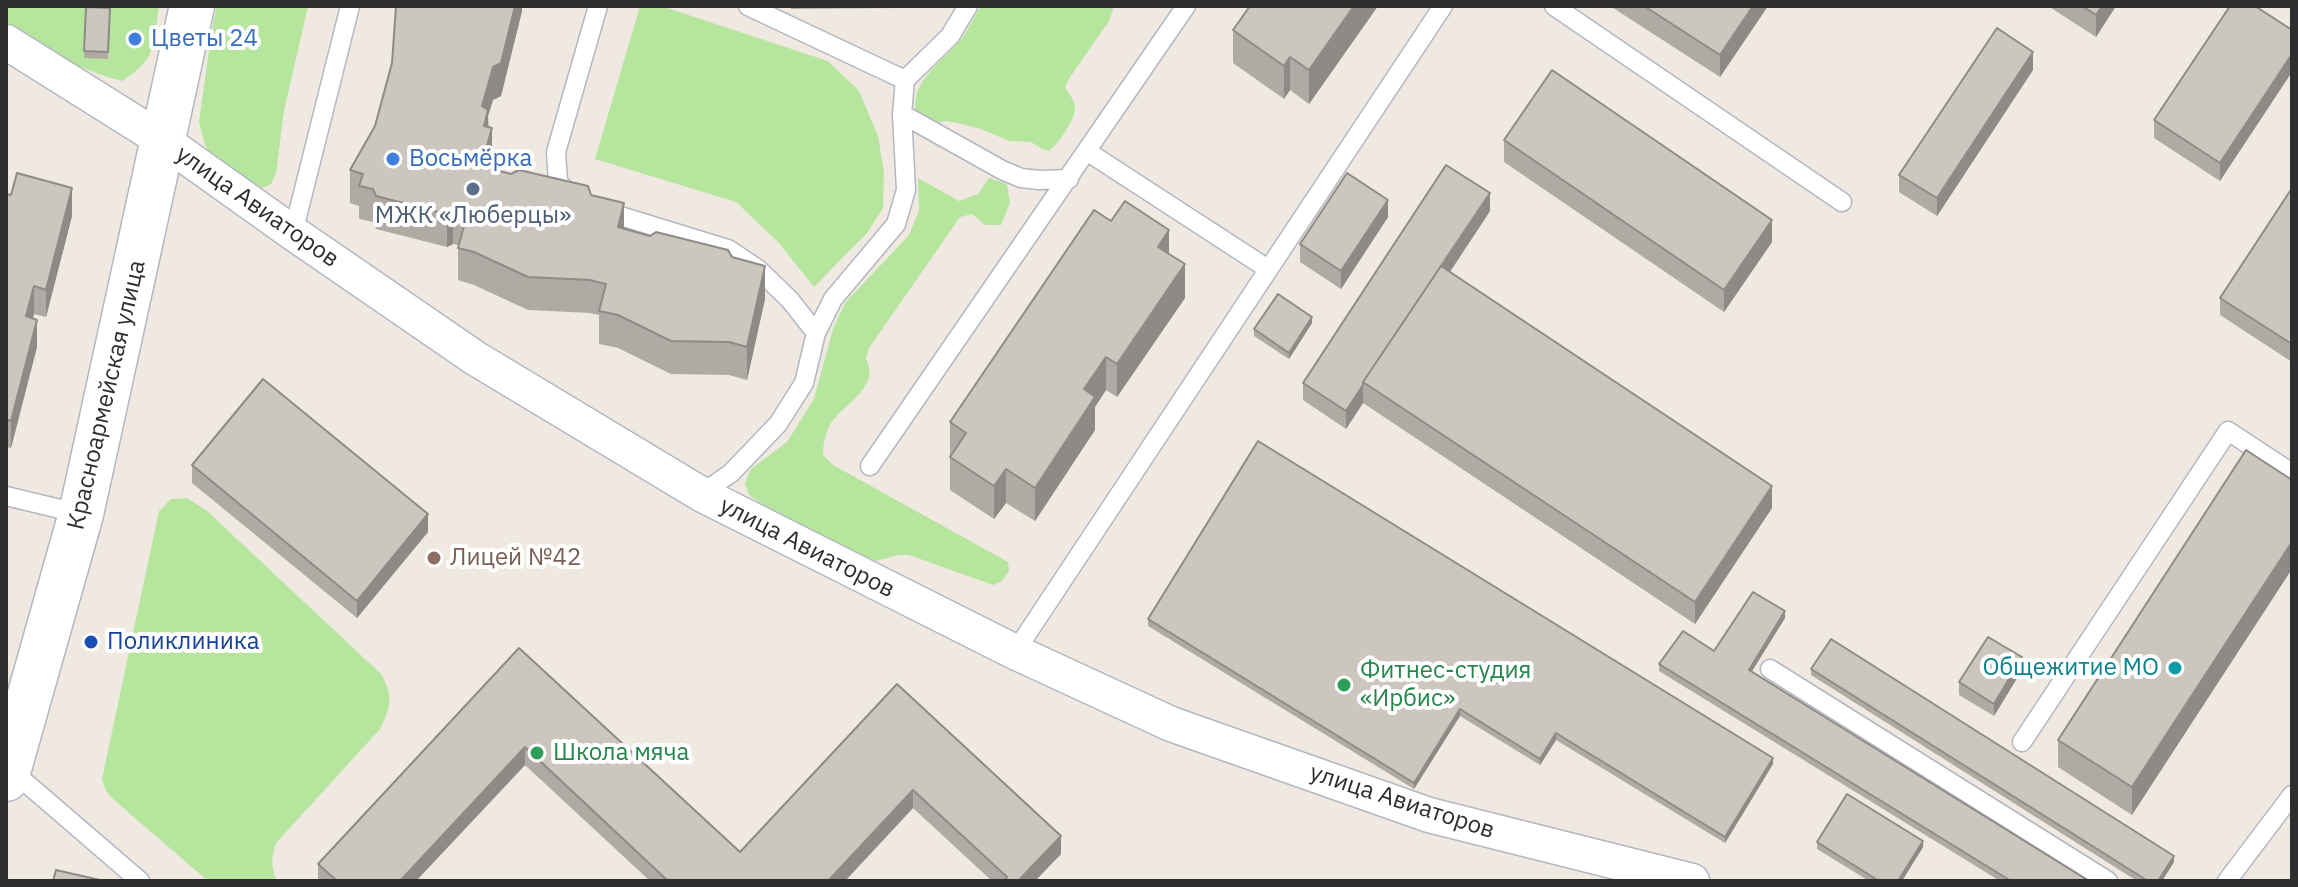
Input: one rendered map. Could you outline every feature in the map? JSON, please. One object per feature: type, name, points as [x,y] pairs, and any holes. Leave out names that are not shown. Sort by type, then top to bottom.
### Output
[{"type":"street","name":"Красноармейская улица","points":[[8,774],[81,514],[192,6]]},
{"type":"street","name":"улица Авиаторов","points":[[6,42],[164,141],[475,358],[701,494],[1015,652],[1171,724],[1429,815],[1692,881]]},
{"type":"lane","points":[[293,233],[350,6]]},
{"type":"lane","points":[[598,6],[556,152],[558,182],[577,202],[728,249],[758,269],[790,300],[816,333]]},
{"type":"lane","points":[[748,6],[905,80]]},
{"type":"lane","points":[[701,494],[731,473],[778,424],[804,383],[816,333],[833,299],[896,224],[906,190],[902,114],[905,80],[950,36],[968,6]]},
{"type":"lane","points":[[870,466],[1186,6]]},
{"type":"lane","points":[[1015,652],[1443,6]]},
{"type":"lane","points":[[1554,6],[1842,202]]},
{"type":"lane","points":[[902,114],[1021,178],[1069,179]]},
{"type":"lane","points":[[1088,152],[1268,269]]},
{"type":"lane","points":[[2022,742],[2228,431],[2292,473]]},
{"type":"lane","points":[[6,496],[81,514]]},
{"type":"lane","points":[[1770,669],[2108,881]]},
{"type":"lane","points":[[8,774],[140,881]]},
{"type":"lane","points":[[2227,881],[2292,795]]},
{"type":"green space","points":[[6,6],[159,6],[152,50],[142,65],[122,81],[76,65],[33,42],[6,24]]},
{"type":"green space","points":[[217,6],[308,6],[284,111],[276,173],[271,184],[260,189],[218,164],[205,145],[199,122]]},
{"type":"green space","points":[[640,6],[661,6],[828,61],[859,91],[878,136],[884,172],[883,208],[867,233],[814,287],[779,243],[736,202],[595,159]]},
{"type":"green space","points":[[981,6],[1114,6],[1109,21],[1068,80],[1065,88],[1074,101],[1075,111],[1066,130],[1049,151],[1031,142],[1009,141],[962,124],[936,123],[916,113],[917,92],[922,83],[961,40]]},
{"type":"green space","points":[[918,178],[959,201],[978,194],[989,178],[1007,184],[1010,203],[1001,225],[985,225],[972,214],[960,217],[869,348],[866,359],[869,378],[859,394],[831,423],[823,455],[833,465],[1008,562],[1009,571],[1002,581],[993,585],[909,555],[870,561],[760,503],[749,495],[745,483],[751,469],[787,442],[814,399],[833,329],[845,303],[909,235],[919,211]]},
{"type":"green space","points":[[187,498],[206,510],[381,674],[388,689],[389,708],[380,729],[276,843],[272,862],[277,881],[208,881],[113,799],[102,779],[159,511],[171,499]]},
{"type":"building","points":[[396,6],[515,6],[501,63],[493,67],[482,106],[488,110],[484,126],[492,128],[481,166],[511,174],[519,170],[588,186],[591,195],[624,203],[618,227],[650,236],[656,232],[728,250],[732,257],[765,266],[747,347],[729,342],[671,341],[618,315],[599,311],[606,284],[590,280],[528,277],[474,252],[458,248],[467,215],[453,211],[447,214],[376,196],[373,189],[359,186],[363,174],[350,170],[375,126],[392,63]]},
{"type":"building","points":[[1250,6],[1354,6],[1309,70],[1290,57],[1284,66],[1233,30]]},
{"type":"building","points":[[1644,6],[1753,6],[1720,55]]},
{"type":"building","points":[[2082,6],[2102,6],[2096,15]]},
{"type":"building","points":[[2230,6],[2255,6],[2292,30],[2292,54],[2220,163],[2154,120]]},
{"type":"building","points":[[86,7],[110,8],[108,52],[84,51]]},
{"type":"building","points":[[1997,28],[2033,52],[1937,198],[1899,175]]},
{"type":"building","points":[[1552,70],[1772,220],[1724,290],[1504,140]]},
{"type":"building","points":[[1446,165],[1490,193],[1346,411],[1303,383]]},
{"type":"building","points":[[17,173],[72,188],[46,290],[34,286],[26,316],[37,320],[11,421],[6,419],[6,194],[11,195]]},
{"type":"building","points":[[1347,173],[1388,200],[1341,271],[1300,244]]},
{"type":"building","points":[[2292,188],[2292,344],[2220,298]]},
{"type":"building","points":[[1125,201],[1169,230],[1158,247],[1185,264],[1117,364],[1106,357],[1084,389],[1095,397],[1035,488],[1006,469],[994,486],[950,457],[966,433],[950,422],[1094,210],[1111,221]]},
{"type":"building","points":[[1441,266],[1772,486],[1695,602],[1363,382]]},
{"type":"building","points":[[1278,294],[1312,317],[1289,353],[1254,329]]},
{"type":"building","points":[[263,379],[428,514],[357,601],[192,465]]},
{"type":"building","points":[[1258,441],[1773,758],[1725,837],[1556,733],[1540,759],[1460,709],[1414,783],[1148,619]]},
{"type":"building","name":"Общежитие МО","points":[[2246,450],[2292,480],[2292,542],[2132,787],[2058,740]]},
{"type":"building","points":[[1753,592],[1785,611],[1749,670],[2089,881],[2011,881],[1659,664],[1683,631],[1714,651]]},
{"type":"building","points":[[1988,637],[2022,657],[1994,704],[1959,682]]},
{"type":"building","points":[[1831,639],[2174,856],[2158,881],[2148,881],[1811,669]]},
{"type":"building","points":[[519,648],[740,852],[897,684],[1061,836],[1018,881],[1004,881],[1007,877],[913,790],[828,881],[668,881],[525,747],[400,881],[337,881],[318,864]]},
{"type":"building","points":[[1847,794],[1923,841],[1898,881],[1879,881],[1817,842]]},
{"type":"building","points":[[56,870],[104,881],[53,881]]},
{"type":"place","name":"Цветы 24","points":[[135,39]]},
{"type":"place","name":"Восьмёрка","points":[[393,159]]},
{"type":"place","name":"МЖК «Люберцы»","points":[[473,189]]},
{"type":"place","name":"Лицей №42","points":[[434,558]]},
{"type":"place","name":"Поликлиника","points":[[91,642]]},
{"type":"place","name":"Общежитие МО","points":[[2175,668]]},
{"type":"place","name":"Фитнес-студия «Ирбис»","points":[[1344,685]]},
{"type":"place","name":"Школа мяча","points":[[537,753]]}]
